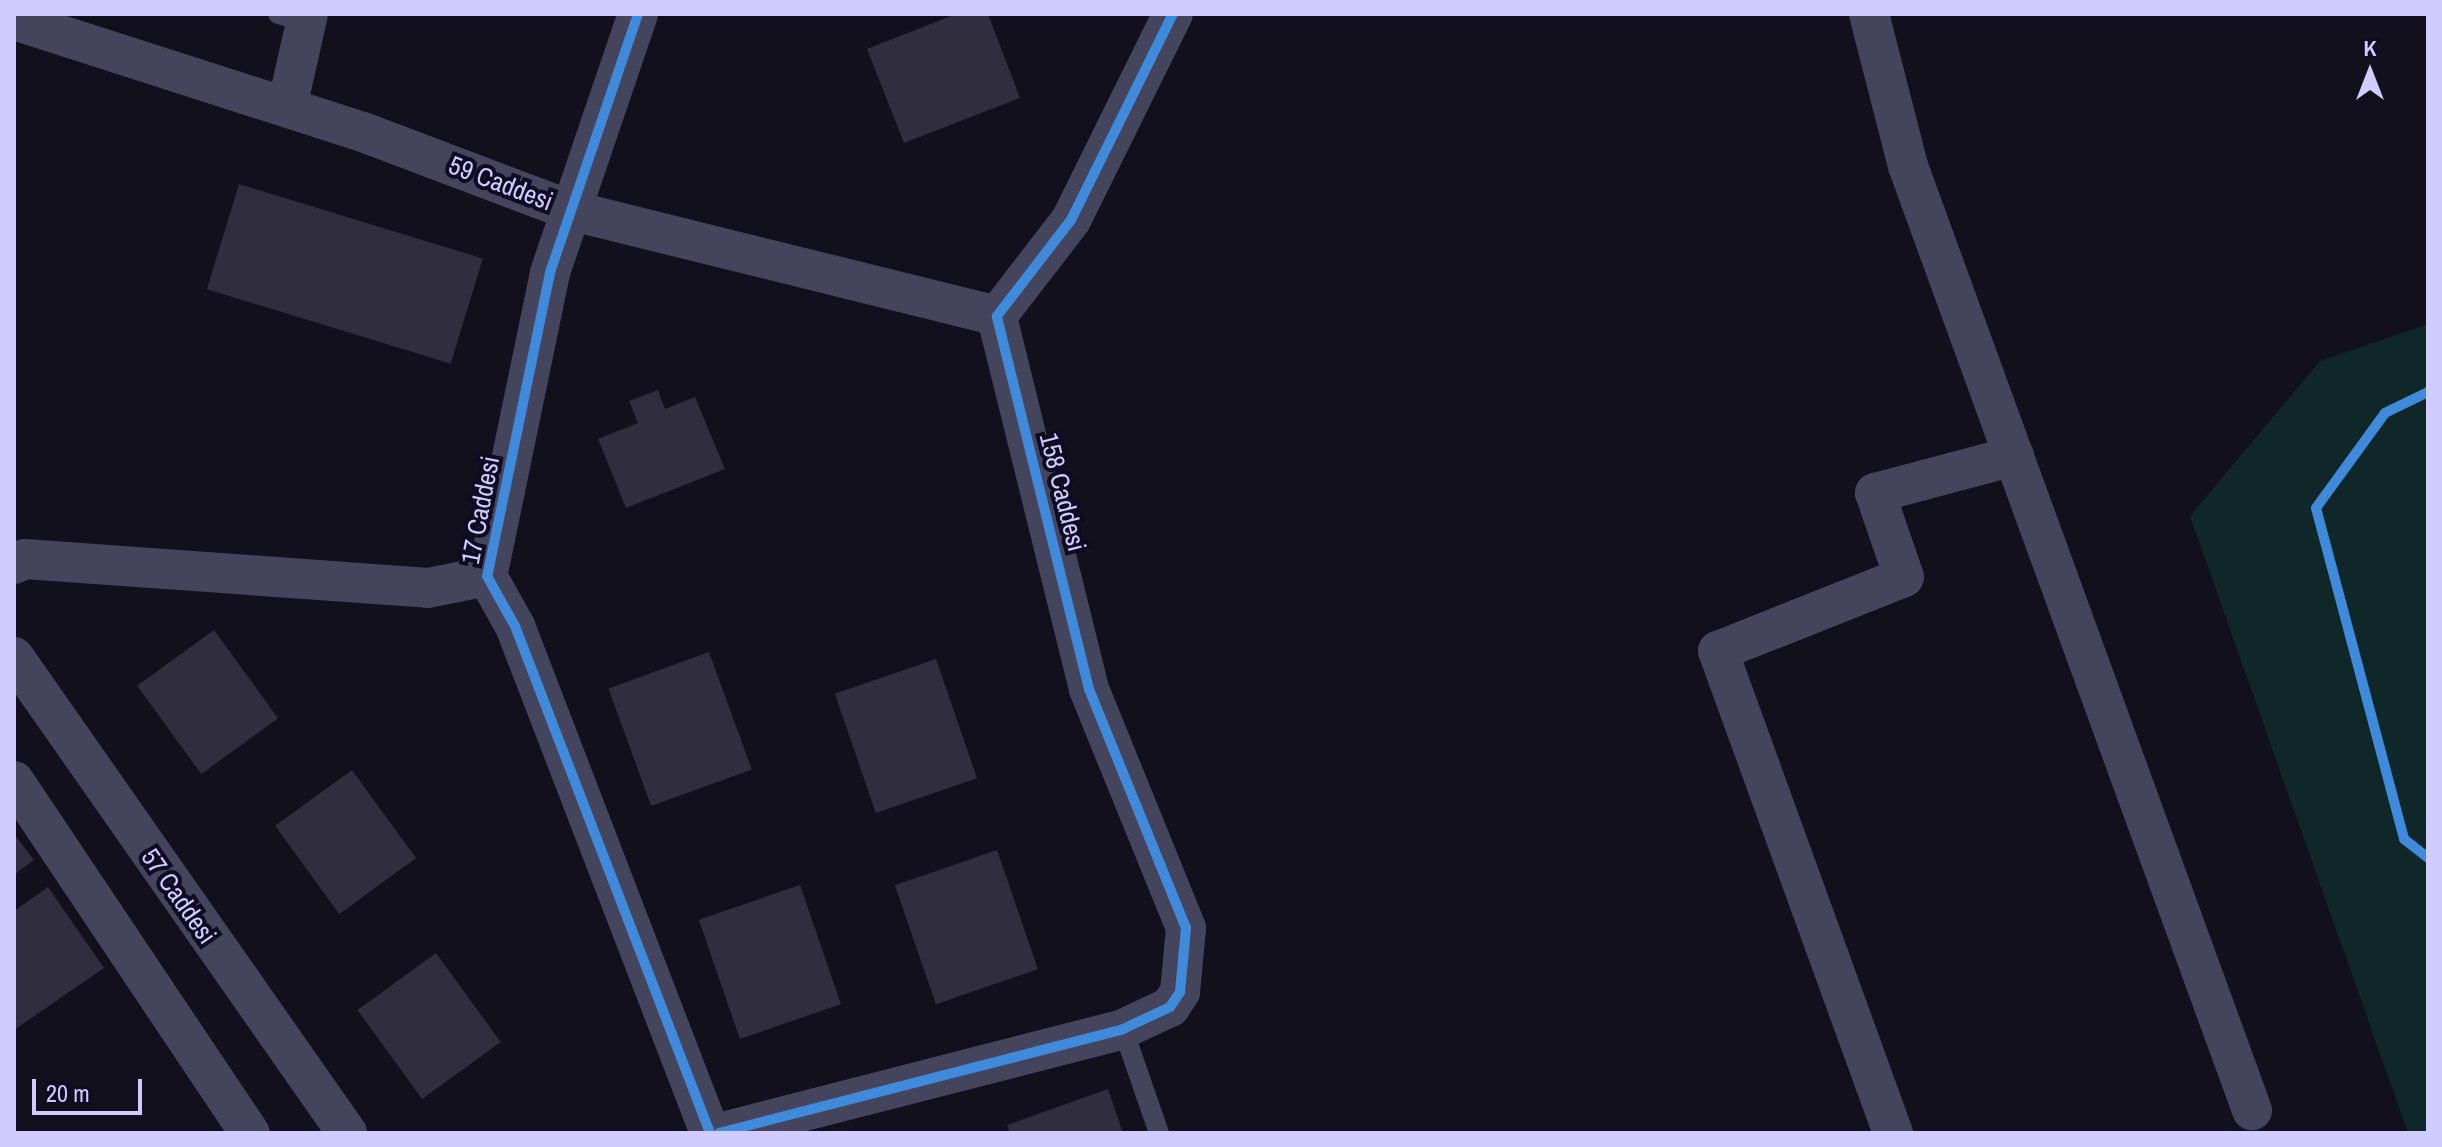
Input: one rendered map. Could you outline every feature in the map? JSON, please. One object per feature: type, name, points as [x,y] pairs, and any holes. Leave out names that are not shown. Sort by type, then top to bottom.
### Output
[{"type":"street","name":"17 Caddesi","points":[[638,14],[569,210],[487,576],[515,626],[710,1133]]},
{"type":"street","points":[[997,316],[1071,220],[1173,14]]},
{"type":"street","points":[[1869,14],[1908,166],[2252,1110]]},
{"type":"street","points":[[287,107],[297,17]]},
{"type":"street","name":"59 Caddesi","points":[[14,20],[287,107],[569,210],[997,316]]},
{"type":"street","name":"158 Caddesi","points":[[997,316],[1089,689],[1186,928],[1187,970],[1170,1007],[1123,1029]]},
{"type":"street","points":[[1893,1133],[1718,651],[1904,577],[1875,493],[2014,456]]},
{"type":"street","points":[[14,564],[25,559],[428,588],[487,576]]},
{"type":"street","name":"57 Caddesi","points":[[14,657],[347,1133]]},
{"type":"street","points":[[14,781],[250,1133]]},
{"type":"street","points":[[719,1133],[1123,1029]]},
{"type":"lane","points":[[1123,1029],[1159,1133]]},
{"type":"green space","points":[[2428,324],[2428,1133],[2408,1133],[2190,516],[2320,361]]},
{"type":"building","points":[[956,14],[988,14],[1020,98],[904,143],[867,49]]},
{"type":"building","points":[[239,184],[483,259],[451,364],[207,289]]},
{"type":"building","points":[[658,390],[665,409],[695,397],[725,469],[626,508],[598,439],[638,423],[629,401]]},
{"type":"building","points":[[214,630],[278,718],[201,774],[137,686]]},
{"type":"building","points":[[709,652],[752,769],[651,806],[608,689]]},
{"type":"building","points":[[936,659],[977,778],[876,813],[835,694]]},
{"type":"building","points":[[352,770],[416,858],[339,914],[275,826]]},
{"type":"building","points":[[14,834],[34,860],[14,875]]},
{"type":"building","points":[[997,850],[1038,969],[936,1004],[895,885]]},
{"type":"building","points":[[800,885],[841,1004],[740,1039],[699,920]]},
{"type":"building","points":[[48,887],[104,968],[14,1030],[14,911]]},
{"type":"building","points":[[436,953],[501,1042],[422,1099],[358,1010]]},
{"type":"building","points":[[1108,1089],[1123,1133],[1010,1133],[1007,1125]]},
{"type":"cycle path","points":[[638,14],[550,273],[487,576],[515,626],[710,1133]]},
{"type":"cycle path","points":[[719,1133],[1123,1029],[1170,1007],[1180,992],[1186,928],[1089,689],[997,316],[1071,220],[1173,14]]},
{"type":"cycle path","points":[[2428,392],[2385,413],[2316,508],[2404,839],[2428,858]]}]
